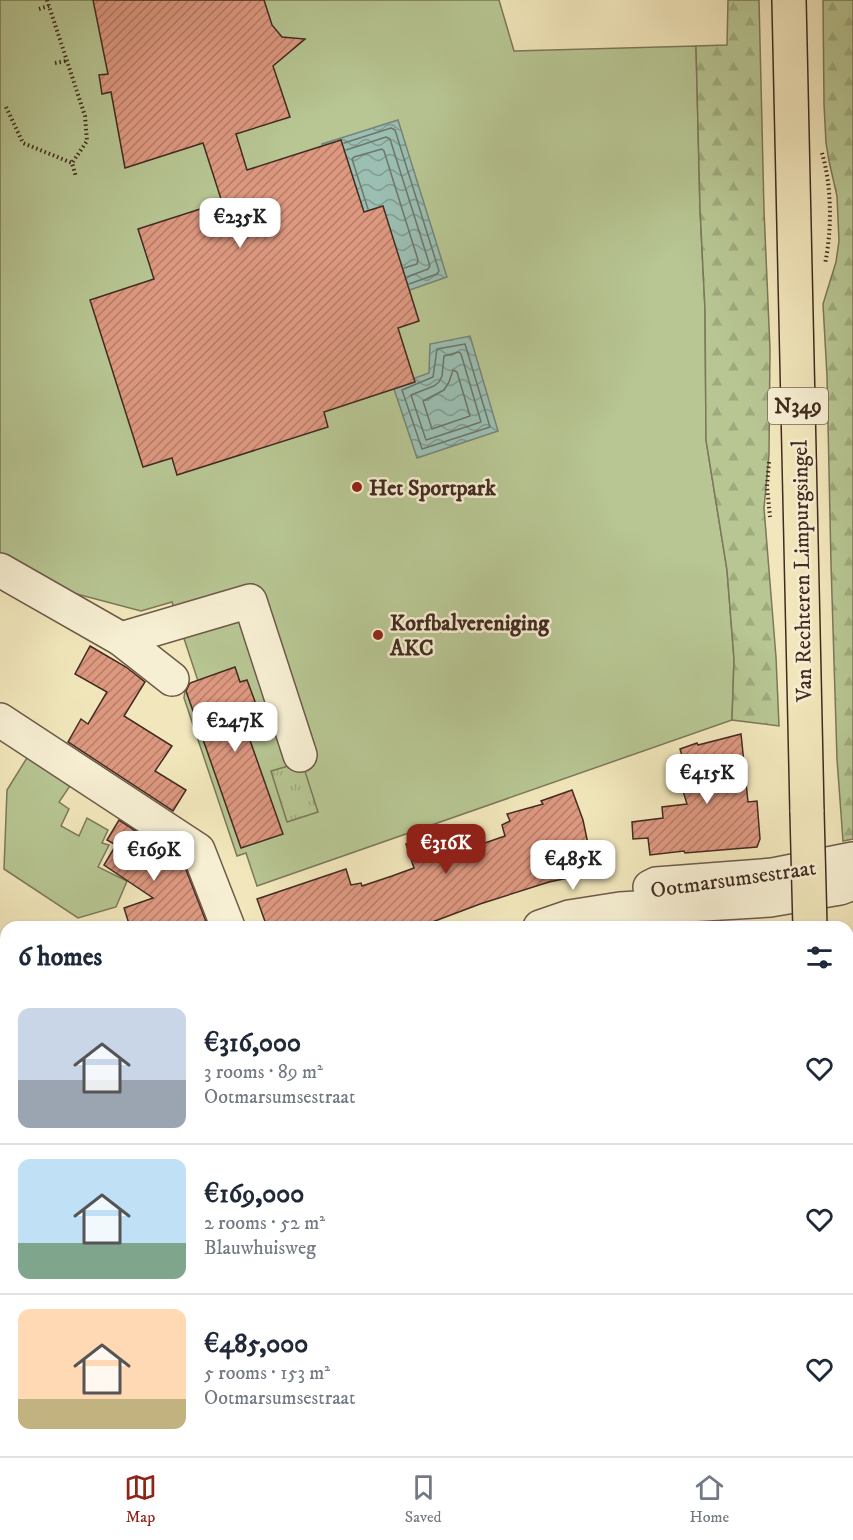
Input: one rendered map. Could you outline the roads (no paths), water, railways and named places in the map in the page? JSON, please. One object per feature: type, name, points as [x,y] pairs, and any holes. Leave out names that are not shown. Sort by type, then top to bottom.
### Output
[{"type":"main road","name":"Van Rechteren Limpurgsingel","points":[[789,0],[810,921]]},
{"type":"street","points":[[0,570],[121,639],[172,679]]},
{"type":"street","points":[[121,639],[250,601],[300,755]]},
{"type":"street","points":[[0,720],[198,850],[226,921]]},
{"type":"street","name":"Ootmarsumsestraat","points":[[621,918],[642,890],[656,884],[773,875],[853,860]]},
{"type":"street","name":"Ootmarsumsestraat","points":[[621,918],[770,900],[853,884]]},
{"type":"street","name":"Ootmarsumsestraat","points":[[752,921],[853,905]]},
{"type":"street","name":"Ootmarsumsestraat","points":[[557,921],[569,917],[647,921]]},
{"type":"water","points":[[398,120],[447,277],[375,302],[322,144]]},
{"type":"water","points":[[470,336],[498,431],[417,458],[393,386],[429,373],[430,344]]},
{"type":"place","name":"Het Sportpark","points":[[357,487]]},
{"type":"place","name":"Korfbalvereniging AKC","points":[[378,635]]}]
